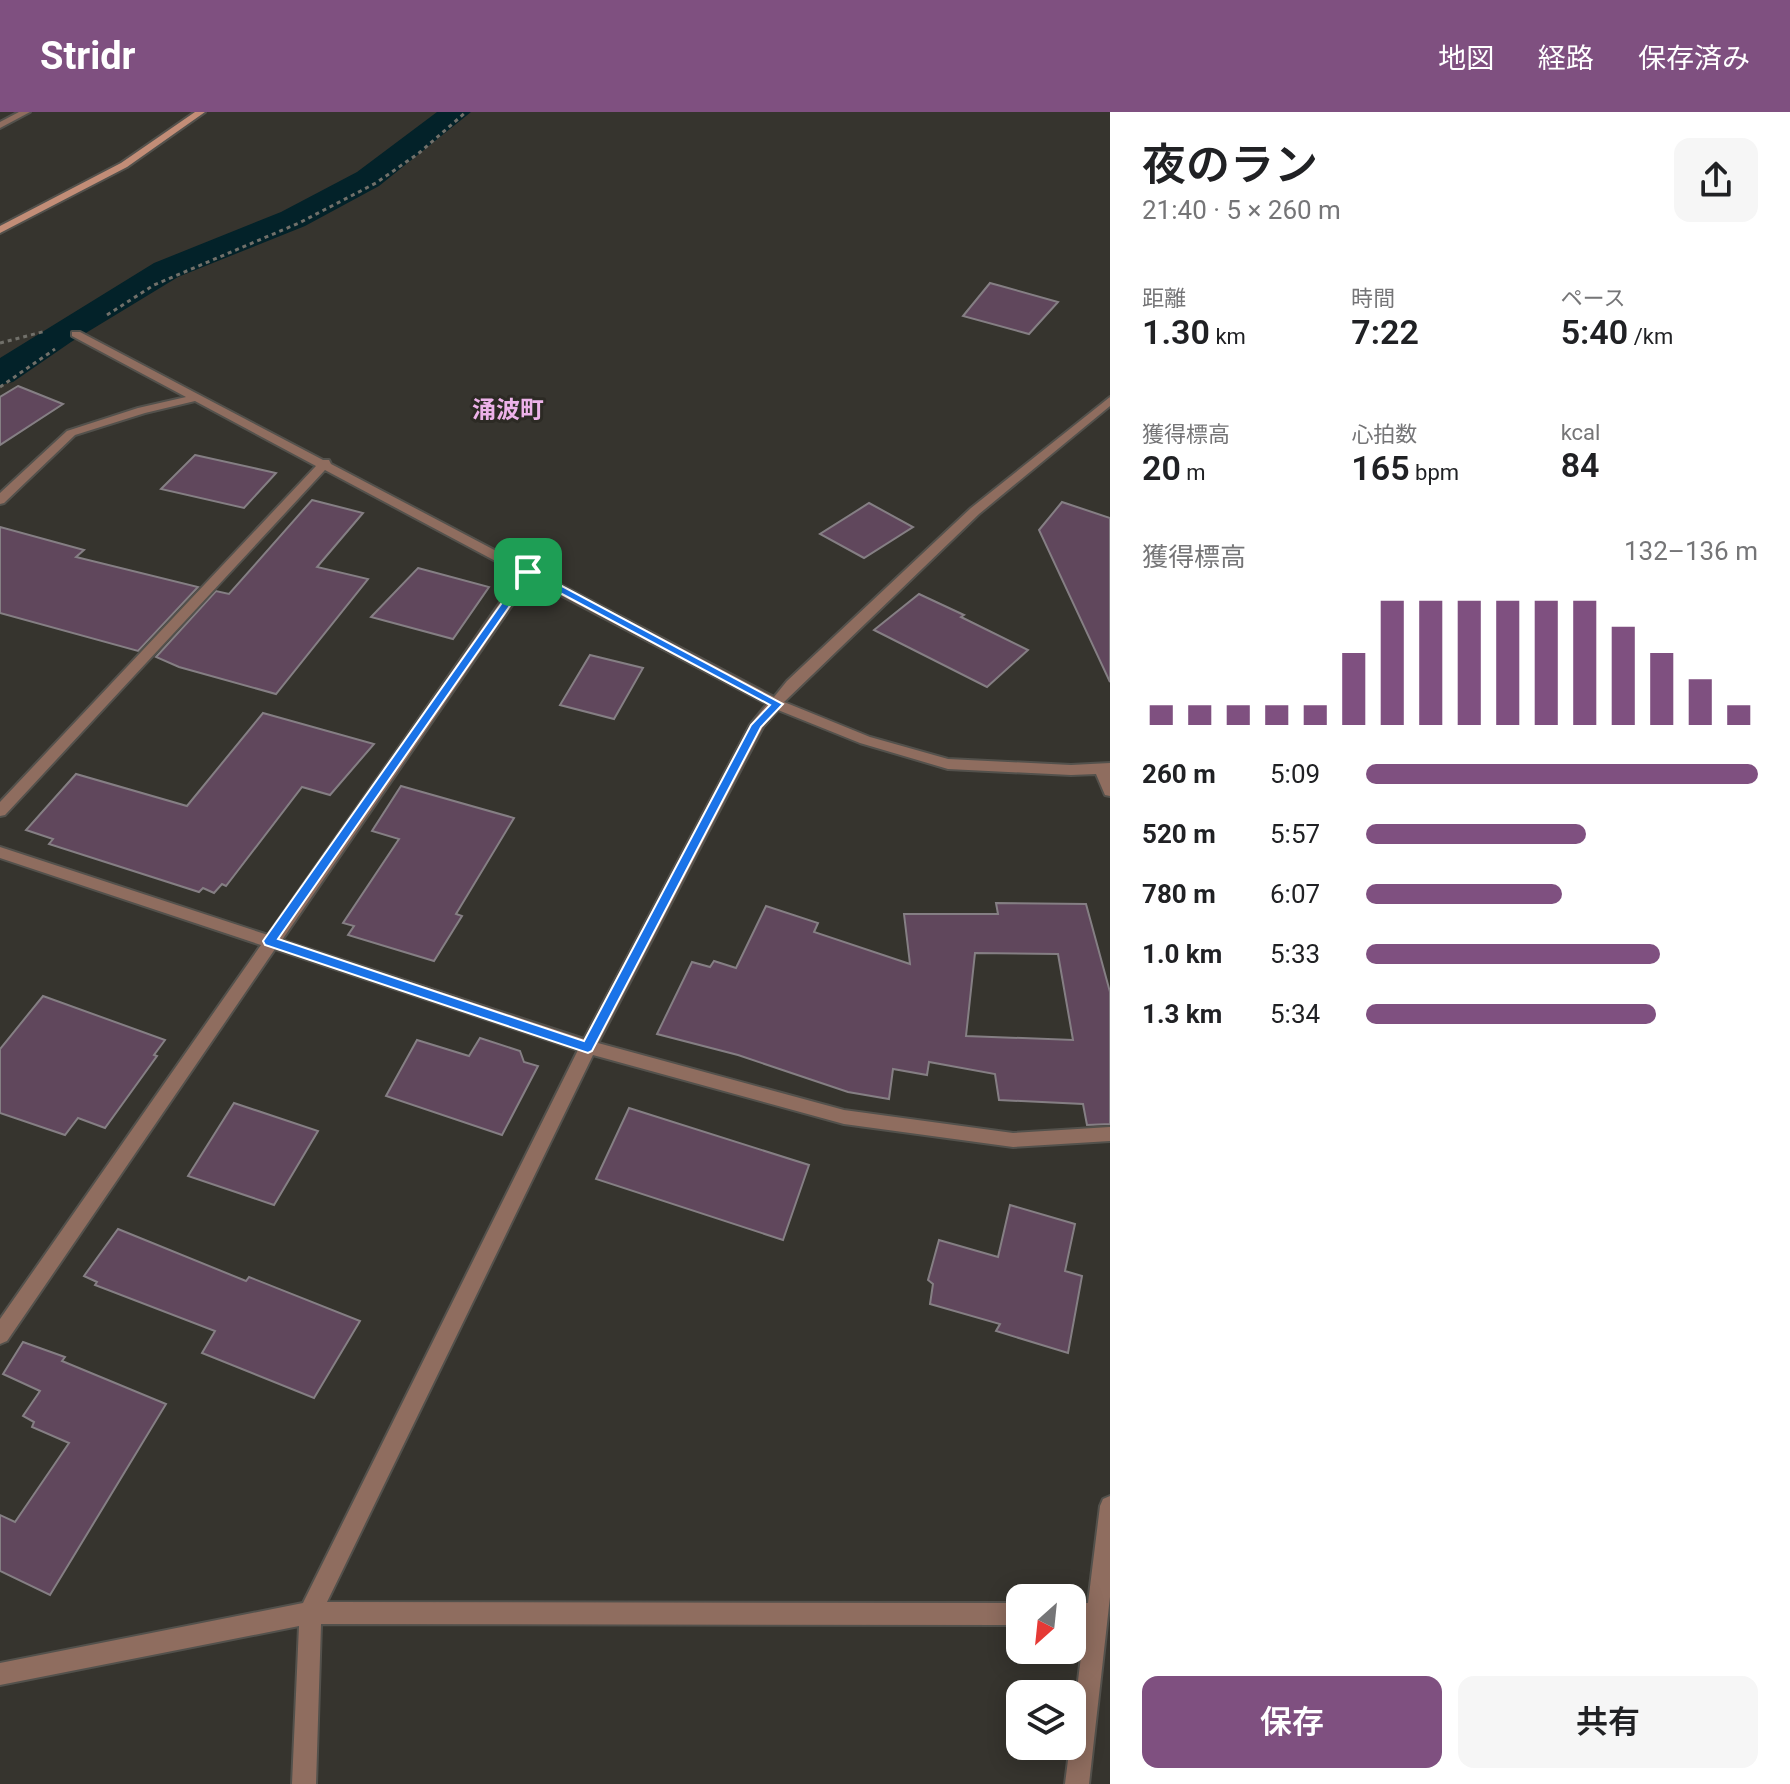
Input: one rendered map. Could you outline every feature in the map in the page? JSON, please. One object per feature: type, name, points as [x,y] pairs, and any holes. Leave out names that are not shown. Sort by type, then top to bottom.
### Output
[{"type":"main road","points":[[0,230],[124,165],[201,112]]},
{"type":"street","points":[[0,125],[26,112]]},
{"type":"street","points":[[76,334],[777,704],[865,740],[948,764],[1106,768],[1110,791]]},
{"type":"street","points":[[0,500],[71,433],[142,410],[199,397]]},
{"type":"street","points":[[304,1784],[310,1613],[588,1047],[757,725],[792,684],[975,511],[1110,400]]},
{"type":"street","points":[[0,811],[325,463]]},
{"type":"street","points":[[0,1335],[528,572]]},
{"type":"street","points":[[0,852],[588,1047],[844,1117],[1013,1140],[1110,1134]]},
{"type":"street","points":[[1077,1784],[1110,1506]]},
{"type":"street","points":[[0,1674],[310,1613],[1006,1614]]},
{"type":"street","points":[[1086,1614],[1097,1614]]},
{"type":"path","points":[[0,387],[154,285],[299,223],[376,183],[419,153],[466,112]]},
{"type":"path","points":[[0,343],[45,331],[76,334]]},
{"type":"building","points":[[990,283],[1058,302],[1029,334],[963,316]]},
{"type":"building","points":[[18,386],[63,404],[0,445],[0,397]]},
{"type":"building","points":[[195,455],[276,473],[244,508],[161,489]]},
{"type":"building","points":[[312,500],[363,513],[317,567],[368,579],[276,694],[179,667],[156,657],[216,591],[229,594]]},
{"type":"building","points":[[1062,502],[1110,518],[1110,682],[1039,530]]},
{"type":"building","points":[[869,503],[913,527],[864,558],[820,534]]},
{"type":"building","points":[[0,527],[84,550],[76,557],[198,587],[138,651],[0,613]]},
{"type":"building","points":[[418,568],[489,587],[453,639],[371,617]]},
{"type":"building","points":[[919,594],[1028,650],[987,687],[874,630]]},
{"type":"building","points":[[590,655],[643,668],[614,719],[560,705]]},
{"type":"building","points":[[263,713],[374,744],[330,795],[302,787],[226,886],[222,884],[214,893],[203,888],[199,892],[49,844],[53,839],[26,830],[76,774],[187,806]]},
{"type":"building","points":[[401,786],[514,818],[456,914],[462,916],[434,961],[348,935],[354,926],[343,923],[399,839],[372,831]]},
{"type":"building","points":[[996,903],[1086,904],[1110,992],[1110,1124],[1087,1125],[1083,1104],[999,1100],[995,1074],[929,1062],[927,1075],[893,1069],[889,1099],[848,1092],[738,1055],[657,1034],[692,962],[710,967],[714,961],[736,968],[766,906],[818,923],[814,932],[910,964],[904,914],[998,914]],"holes":[[[975,953],[1058,954],[1073,1040],[966,1036]]]},
{"type":"building","points":[[43,996],[165,1040],[154,1055],[157,1056],[105,1128],[78,1118],[65,1135],[0,1113],[0,1049]]},
{"type":"building","points":[[480,1038],[520,1051],[524,1062],[538,1066],[502,1135],[386,1096],[417,1040],[469,1056]]},
{"type":"building","points":[[234,1103],[318,1131],[274,1205],[188,1176]]},
{"type":"building","points":[[629,1108],[809,1165],[783,1240],[596,1179]]},
{"type":"building","points":[[1010,1205],[1075,1224],[1065,1271],[1082,1276],[1068,1353],[996,1331],[1000,1324],[930,1304],[933,1284],[928,1280],[939,1240],[998,1257]]},
{"type":"building","points":[[118,1229],[246,1281],[249,1277],[360,1321],[314,1398],[202,1353],[215,1331],[95,1285],[97,1282],[84,1276]]},
{"type":"building","points":[[23,1342],[65,1357],[62,1361],[166,1404],[50,1595],[0,1571],[0,1515],[15,1522],[69,1443],[32,1427],[34,1422],[23,1416],[40,1391],[3,1374]]},
{"type":"waterway","points":[[64,333],[166,270],[293,219],[368,179],[456,112]]},
{"type":"waterway","points":[[0,374],[56,338]]},
{"type":"district","name":"涌波町","points":[[508,410]]},
{"type":"route","points":[[528,572],[777,704],[757,725],[588,1047],[270,941],[528,572]]}]
